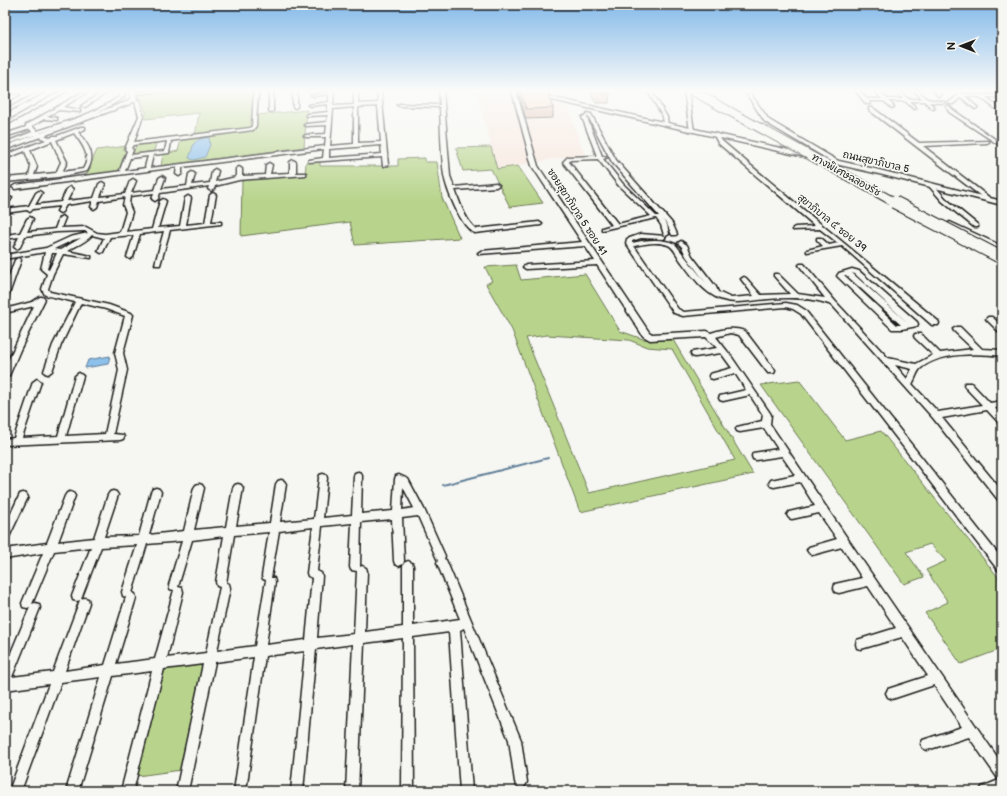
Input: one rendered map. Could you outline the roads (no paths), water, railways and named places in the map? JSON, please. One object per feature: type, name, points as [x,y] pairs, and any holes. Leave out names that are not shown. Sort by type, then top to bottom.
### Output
[{"type":"highway","name":"ทางพิเศษฉลองรัช","points":[[759,127],[1002,259]]},
{"type":"highway","name":"ทางพิเศษฉลองรัช","points":[[769,127],[950,225],[1002,251]]},
{"type":"main road","points":[[7,145],[48,127]]},
{"type":"main road","name":"ถนนสุขาภิบาล 5","points":[[674,127],[838,163],[1002,203]]},
{"type":"street","points":[[30,127],[53,139],[64,162],[58,175]]},
{"type":"street","points":[[5,136],[38,131],[49,127]]},
{"type":"street","points":[[123,170],[138,127]]},
{"type":"street","points":[[131,147],[251,129],[254,127]]},
{"type":"street","points":[[326,159],[330,127]]},
{"type":"street","points":[[356,127],[356,145]]},
{"type":"street","points":[[382,127],[385,165]]},
{"type":"street","points":[[443,127],[447,176],[451,189],[469,226],[475,231],[539,224]]},
{"type":"street","name":"ซอยสุขาภิบาล 5 ซอย 41","points":[[524,127],[535,166],[597,263],[646,334],[650,337],[707,334],[711,336]]},
{"type":"street","points":[[588,127],[600,157],[621,185],[654,217],[651,219],[604,229]]},
{"type":"street","points":[[596,127],[614,161],[670,224],[674,234]]},
{"type":"street","points":[[691,127],[692,132]]},
{"type":"street","points":[[777,127],[838,163]]},
{"type":"street","points":[[895,127],[988,199]]},
{"type":"street","points":[[975,127],[1002,146]]},
{"type":"street","points":[[5,157],[83,128]]},
{"type":"street","points":[[5,180],[58,175],[77,172],[88,167],[90,162],[88,150],[75,131]]},
{"type":"street","points":[[306,136],[329,135]]},
{"type":"street","name":"สุขาภิบาล ๕ ซอย 39","points":[[717,137],[720,142],[756,174],[843,244],[935,323]]},
{"type":"street","points":[[792,137],[794,145],[793,154]]},
{"type":"street","points":[[127,157],[167,152],[169,142]]},
{"type":"street","points":[[918,145],[987,142]]},
{"type":"street","points":[[15,187],[236,158],[264,156],[290,151],[383,143]]},
{"type":"street","points":[[27,148],[34,167],[31,178]]},
{"type":"street","points":[[290,151],[292,174]]},
{"type":"street","points":[[609,153],[600,157],[568,158],[566,162],[616,226]]},
{"type":"street","points":[[609,153],[610,161],[664,224],[664,236],[669,244]]},
{"type":"street","points":[[148,167],[152,154]]},
{"type":"street","points":[[311,161],[384,155]]},
{"type":"street","points":[[236,158],[239,178]]},
{"type":"street","points":[[821,160],[830,169],[879,196],[1002,259]]},
{"type":"street","points":[[179,174],[180,165]]},
{"type":"street","points":[[267,176],[269,165]]},
{"type":"street","points":[[122,235],[130,212],[126,205],[128,194],[137,171]]},
{"type":"street","points":[[208,225],[212,184],[215,171]]},
{"type":"street","points":[[183,228],[185,197],[192,174]]},
{"type":"street","points":[[5,211],[212,184],[239,178],[304,174]]},
{"type":"street","points":[[155,199],[162,178]]},
{"type":"street","points":[[94,207],[102,184]]},
{"type":"street","points":[[451,189],[496,185]]},
{"type":"street","points":[[930,185],[944,200],[976,226]]},
{"type":"street","points":[[60,212],[70,189]]},
{"type":"street","points":[[17,246],[31,207],[39,193]]},
{"type":"street","points":[[5,204],[9,198]]},
{"type":"street","points":[[154,231],[163,201]]},
{"type":"street","points":[[51,238],[62,218]]},
{"type":"street","points":[[5,256],[48,250],[90,234],[108,236],[138,234],[219,223]]},
{"type":"street","points":[[795,229],[820,227]]},
{"type":"street","points":[[5,237],[76,228],[86,229],[90,234]]},
{"type":"street","points":[[158,264],[166,230]]},
{"type":"street","points":[[130,257],[138,234]]},
{"type":"street","points":[[685,257],[685,246],[681,243],[681,237],[674,234],[664,236],[646,236],[632,238],[629,240],[676,311],[683,314],[786,305],[795,307],[803,312],[1002,567]]},
{"type":"street","points":[[101,251],[108,236]]},
{"type":"street","points":[[819,239],[828,247]]},
{"type":"street","points":[[75,240],[61,252],[50,274],[45,291],[50,294],[116,309],[129,315],[119,353],[123,370],[108,437]]},
{"type":"street","points":[[631,245],[651,241],[669,244],[676,247],[697,272],[708,290],[715,295],[731,300],[807,295],[834,303]]},
{"type":"street","points":[[669,244],[681,243]]},
{"type":"street","points":[[481,253],[586,244]]},
{"type":"street","points":[[809,251],[843,244]]},
{"type":"street","points":[[5,252],[38,248],[40,251]]},
{"type":"street","points":[[48,250],[89,257]]},
{"type":"street","points":[[48,250],[44,269],[50,274]]},
{"type":"street","points":[[5,297],[18,260]]},
{"type":"street","points":[[526,267],[597,263]]},
{"type":"street","points":[[802,265],[834,303],[888,361],[936,416],[1002,498]]},
{"type":"street","points":[[847,272],[907,326]]},
{"type":"street","points":[[847,272],[857,272],[914,324],[895,327],[840,276],[841,274],[847,272]]},
{"type":"street","points":[[776,275],[796,296]]},
{"type":"street","points":[[744,279],[760,298]]},
{"type":"street","points":[[5,311],[34,304],[50,294]]},
{"type":"street","points":[[870,303],[878,300],[879,298],[901,294]]},
{"type":"street","points":[[6,376],[16,350],[40,300]]},
{"type":"street","points":[[48,371],[57,346],[79,300]]},
{"type":"street","points":[[990,319],[1002,330]]},
{"type":"street","points":[[957,329],[980,351]]},
{"type":"street","points":[[771,371],[742,333],[736,330],[729,330],[711,336],[723,350],[752,392],[767,415],[766,424],[1002,776]]},
{"type":"street","points":[[918,336],[938,356]]},
{"type":"street","points":[[695,354],[723,350]]},
{"type":"street","points":[[888,361],[917,366],[938,356],[980,351],[1002,353]]},
{"type":"street","points":[[908,384],[917,366]]},
{"type":"street","points":[[713,376],[736,370]]},
{"type":"street","points":[[61,439],[79,376]]},
{"type":"street","points":[[17,441],[37,382]]},
{"type":"street","points":[[968,385],[1002,420]]},
{"type":"street","points":[[723,398],[752,392]]},
{"type":"street","points":[[936,416],[1002,404]]},
{"type":"street","points":[[740,429],[766,424]]},
{"type":"street","points":[[5,442],[120,437]]},
{"type":"street","points":[[756,456],[785,452]]},
{"type":"street","points":[[352,791],[359,638],[359,569],[356,519],[358,476]]},
{"type":"street","points":[[297,791],[311,644],[322,478]]},
{"type":"street","points":[[774,484],[802,478]]},
{"type":"street","points":[[408,791],[408,632],[403,564],[397,515],[399,480],[405,482],[421,512],[515,740],[521,782]]},
{"type":"street","points":[[240,791],[261,651],[281,484]]},
{"type":"street","points":[[127,791],[160,664],[199,488]]},
{"type":"street","points":[[182,791],[210,657],[238,488]]},
{"type":"street","points":[[72,791],[108,671],[156,492]]},
{"type":"street","points":[[5,681],[70,496]]},
{"type":"street","points":[[15,791],[56,677],[113,496]]},
{"type":"street","points":[[5,536],[23,497]]},
{"type":"street","points":[[792,515],[822,508]]},
{"type":"street","points":[[5,554],[52,546],[98,541],[144,540],[421,512]]},
{"type":"street","points":[[812,550],[844,542]]},
{"type":"street","points":[[839,588],[870,581]]},
{"type":"street","points":[[5,684],[454,626],[467,622]]},
{"type":"street","points":[[454,626],[466,791]]},
{"type":"street","points":[[861,644],[904,631]]},
{"type":"street","points":[[892,693],[937,679]]},
{"type":"street","points":[[927,744],[972,730]]},
{"type":"street","points":[[986,791],[1002,785]]},
{"type":"water","points":[[209,137],[210,145],[205,157],[194,160],[189,158],[194,143],[199,139]]},
{"type":"water","points":[[110,356],[108,364],[85,368],[88,360]]},
{"type":"waterway","points":[[443,485],[548,458]]}]
